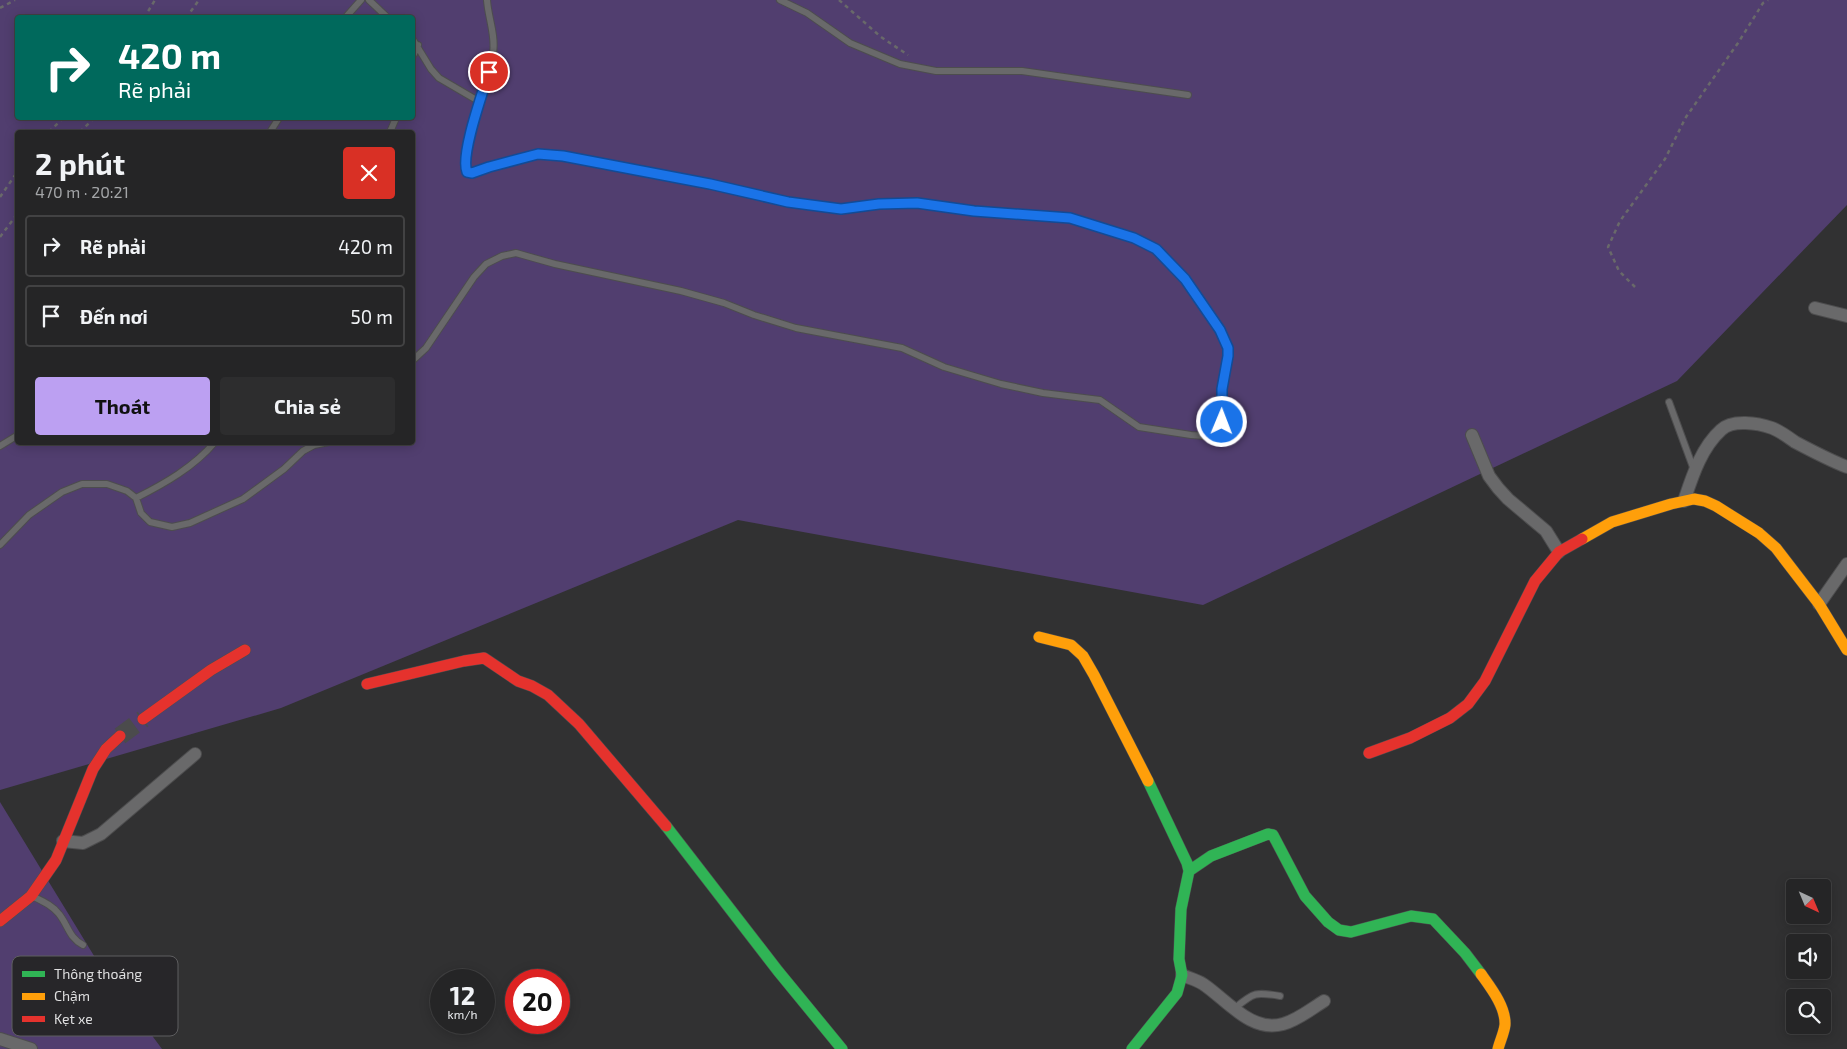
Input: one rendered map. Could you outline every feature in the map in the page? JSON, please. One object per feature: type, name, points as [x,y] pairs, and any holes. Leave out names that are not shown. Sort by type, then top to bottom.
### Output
[{"type":"street","points":[[1815,308],[1847,316]]},
{"type":"street","points":[[1684,501],[1694,472],[1712,440],[1722,428],[1733,423],[1754,424],[1772,428],[1824,457],[1847,467]]},
{"type":"street","points":[[1472,434],[1489,476],[1508,499],[1546,531],[1559,552]]},
{"type":"street","points":[[1370,753],[1410,738],[1450,718],[1468,704],[1485,681],[1535,581],[1559,552],[1612,522],[1684,501],[1694,499],[1705,501],[1759,533],[1781,553],[1819,604],[1847,650]]},
{"type":"street","points":[[1819,604],[1847,564]]},
{"type":"street","points":[[1040,636],[1071,646],[1078,650],[1084,658],[1113,711],[1158,802],[1189,871],[1181,909],[1179,959],[1182,975],[1177,993],[1132,1049]]},
{"type":"street","points":[[143,719],[211,670],[245,650]]},
{"type":"street","points":[[367,684],[484,658],[518,681],[548,695],[579,724],[674,835],[778,971],[842,1049]]},
{"type":"street","points":[[0,921],[30,896],[56,860],[93,769],[106,749],[120,736]]},
{"type":"street","points":[[63,841],[83,843],[100,834],[195,754]]},
{"type":"street","points":[[1189,871],[1212,856],[1268,834],[1276,838],[1288,869],[1308,900],[1339,931],[1350,932],[1412,916],[1434,919],[1485,979],[1502,1007],[1505,1024],[1498,1049]]},
{"type":"street","points":[[1182,975],[1202,983],[1248,1019],[1264,1026],[1283,1024],[1297,1018],[1324,1001]]},
{"type":"street","points":[[0,1040],[32,1049]]},
{"type":"lane","points":[[348,15],[361,0]]},
{"type":"lane","points":[[369,0],[385,15]]},
{"type":"lane","points":[[415,358],[426,348],[474,277],[486,264],[502,256],[516,253],[555,264],[681,290],[724,302],[754,315],[796,328],[902,348],[944,367],[1001,384],[1043,393],[1100,400],[1139,427],[1206,436],[1217,431],[1222,422],[1222,389],[1228,348],[1220,330],[1185,279],[1156,249],[1134,238],[1070,218],[974,211],[917,203],[879,204],[841,209],[788,202],[710,184],[563,156],[538,154],[472,173],[467,172],[464,166],[494,52],[487,0]]},
{"type":"lane","points":[[780,0],[807,13],[850,43],[900,64],[936,71],[1050,74],[1188,95]]},
{"type":"lane","points":[[415,42],[431,69],[439,78],[480,102]]},
{"type":"lane","points":[[415,52],[418,45]]},
{"type":"lane","points":[[1669,402],[1694,472]]},
{"type":"lane","points":[[0,446],[15,437]]},
{"type":"lane","points":[[136,498],[188,467],[213,445]]},
{"type":"lane","points":[[0,545],[29,515],[62,492],[82,484],[107,484],[127,491],[136,498],[142,513],[150,522],[172,527],[181,525],[243,499],[284,469],[303,451],[314,445]]},
{"type":"lane","points":[[30,896],[48,904],[59,914],[76,941],[84,945]]},
{"type":"lane","points":[[1235,1008],[1250,995],[1280,996]]},
{"type":"path","points":[[0,8],[15,0]]},
{"type":"path","points":[[146,15],[155,0]]},
{"type":"path","points":[[188,15],[199,0]]},
{"type":"path","points":[[839,0],[881,37],[909,56]]},
{"type":"path","points":[[1635,287],[1619,271],[1608,247],[1620,221],[1666,160],[1686,117],[1738,43],[1763,3],[1768,0]]},
{"type":"path","points":[[51,130],[61,120]]},
{"type":"path","points":[[82,130],[92,120]]},
{"type":"path","points":[[0,197],[15,175]]},
{"type":"path","points":[[0,236],[15,217]]},
{"type":"shaded area","points":[[0,0],[1847,0],[1847,205],[1677,381],[1203,605],[738,520],[281,708],[0,790]]},
{"type":"shaded area","points":[[0,802],[94,956],[12,956],[12,1036],[152,1036],[162,1049],[0,1049]]},
{"type":"tunnel","points":[[120,736],[143,719]]},
{"type":"traffic: fast","points":[[1132,1049],[1177,993],[1182,975],[1179,959],[1181,909],[1189,871],[1148,781]]},
{"type":"traffic: fast","points":[[666,826],[778,971],[842,1049]]},
{"type":"traffic: fast","points":[[1189,871],[1211,856],[1268,834],[1273,835],[1305,896],[1328,922],[1339,930],[1351,932],[1411,916],[1433,919],[1465,953],[1481,974]]},
{"type":"traffic: slow","points":[[1582,539],[1612,522],[1671,504],[1694,499],[1705,501],[1759,533],[1776,548],[1819,604],[1847,650]]},
{"type":"traffic: slow","points":[[1039,637],[1071,645],[1083,656],[1148,781]]},
{"type":"traffic: slow","points":[[1481,974],[1497,998],[1505,1018],[1505,1025],[1498,1049]]},
{"type":"traffic: jam","points":[[1369,753],[1410,738],[1450,718],[1468,704],[1485,681],[1535,581],[1559,552],[1582,539]]},
{"type":"traffic: jam","points":[[143,719],[211,670],[245,650]]},
{"type":"traffic: jam","points":[[367,684],[484,658],[518,681],[548,695],[579,724],[666,826]]},
{"type":"traffic: jam","points":[[0,921],[31,896],[56,860],[93,769],[106,749],[120,736]]},
{"type":"route","points":[[489,72],[472,130],[464,166],[467,172],[472,173],[538,154],[563,156],[710,184],[788,202],[841,209],[879,204],[917,203],[974,211],[1070,218],[1098,225],[1134,238],[1156,249],[1185,279],[1220,330],[1228,348],[1222,389],[1224,409],[1222,422]]}]
